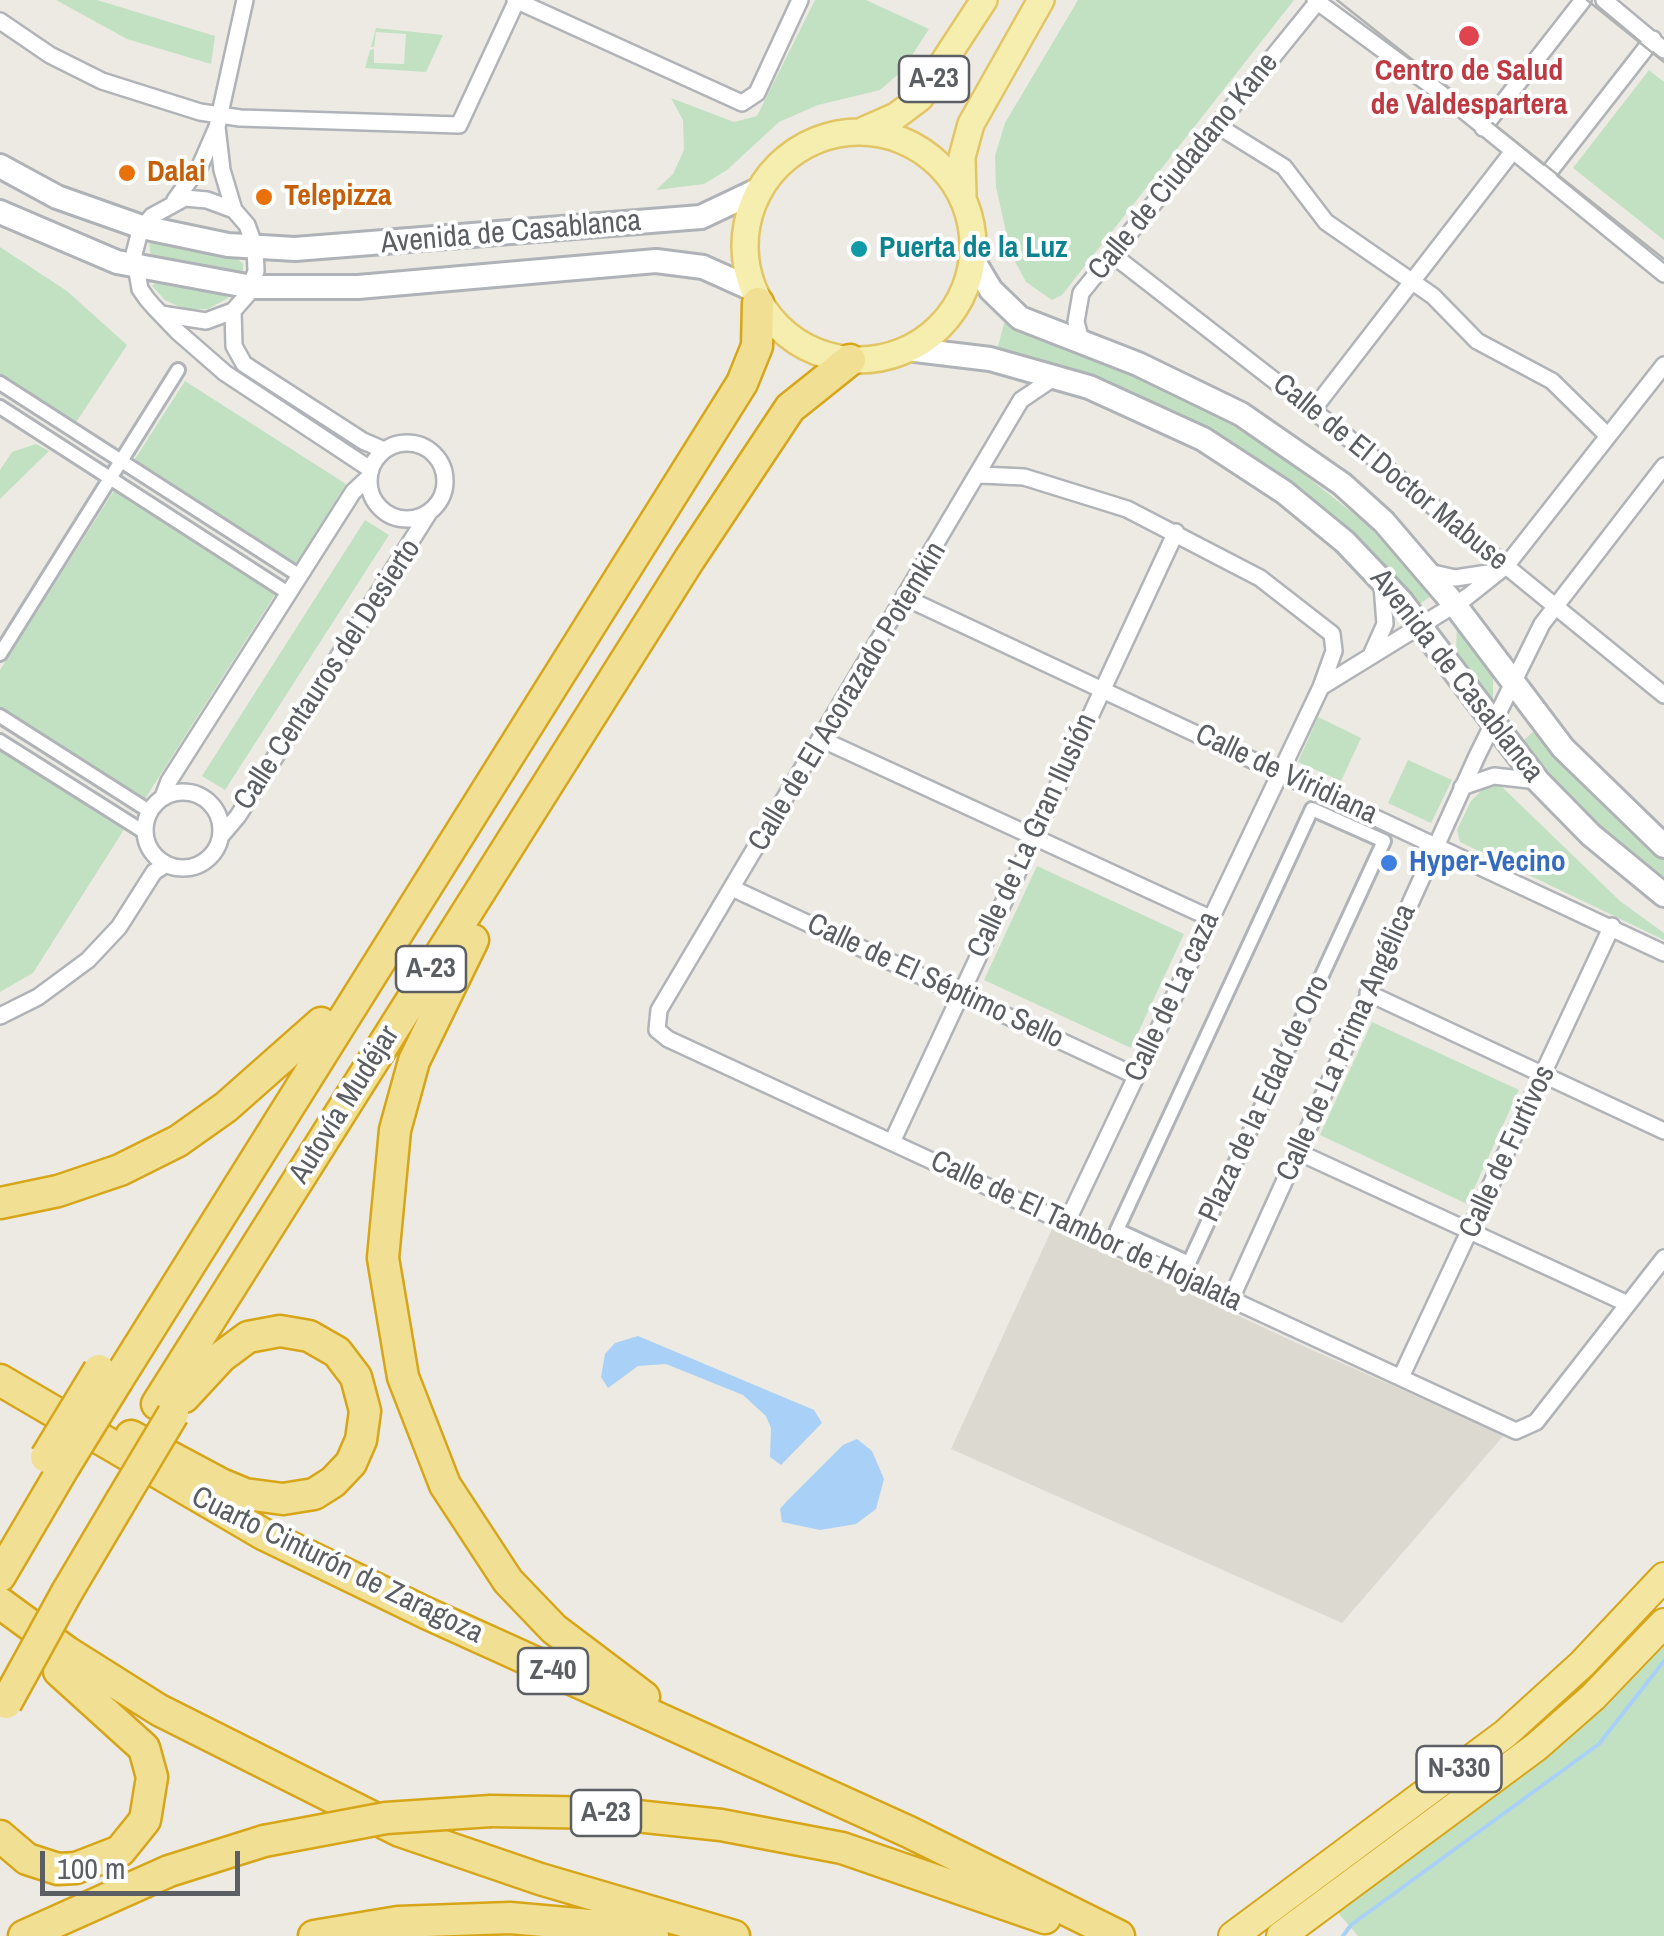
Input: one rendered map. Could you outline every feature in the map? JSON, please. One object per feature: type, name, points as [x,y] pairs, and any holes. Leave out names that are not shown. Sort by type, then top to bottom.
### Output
[{"type":"highway","name":"Autovía Mudéjar","points":[[4,1554],[108,1376],[624,571],[751,365],[758,336],[755,296]]},
{"type":"highway","name":"Autovía Mudéjar","points":[[0,1672],[60,1586],[790,408],[850,360]]},
{"type":"highway","points":[[171,1405],[473,940],[680,598],[709,535]]},
{"type":"highway","points":[[108,1376],[489,751],[602,591],[624,571]]},
{"type":"highway","points":[[473,940],[414,1061],[395,1130],[386,1196],[383,1258],[390,1318],[420,1430],[445,1486],[508,1581],[554,1629],[599,1666],[642,1696],[909,1832]]},
{"type":"highway","points":[[0,1203],[58,1191],[120,1170],[178,1141],[226,1107],[321,1023]]},
{"type":"highway","points":[[0,1358],[186,1467],[245,1494],[283,1500],[314,1494],[350,1463],[362,1440],[365,1410],[356,1377],[337,1352],[309,1336],[280,1331],[248,1337],[171,1405]]},
{"type":"highway","name":"Cuarto Cinturón de Zaragoza","points":[[0,1380],[263,1534],[426,1613],[909,1832],[1119,1936]]},
{"type":"highway","name":"N-330","points":[[1232,1936],[1504,1734],[1582,1664],[1664,1577]]},
{"type":"highway","points":[[3,1709],[60,1586]]},
{"type":"highway","points":[[0,1603],[67,1652],[159,1710],[262,1766],[400,1831],[540,1880]]},
{"type":"highway","name":"N-330","points":[[1282,1936],[1536,1747],[1593,1697],[1664,1623]]},
{"type":"highway","points":[[0,1628],[59,1671],[150,1727],[257,1783],[398,1842],[734,1936]]},
{"type":"highway","points":[[0,1836],[27,1860],[58,1869],[76,1868],[120,1851],[145,1820],[152,1777],[144,1748],[59,1671]]},
{"type":"highway","name":"A-23","points":[[24,1936],[169,1870],[264,1841],[386,1818],[491,1811],[608,1813],[721,1825],[842,1848],[1095,1936]]},
{"type":"highway","points":[[314,1936],[398,1922],[510,1918],[611,1927],[653,1936]]},
{"type":"main road","name":"A-23","points":[[755,296],[746,236],[760,189],[798,150],[817,140],[860,132],[896,116],[920,98],[984,0]]},
{"type":"main road","name":"A-23","points":[[850,360],[907,349],[947,320],[966,286],[973,260],[961,169],[971,124],[1042,0]]},
{"type":"main road","name":"A-23","points":[[860,132],[901,139],[918,150],[948,175],[964,201]]},
{"type":"main road","name":"Avenida de Casablanca","points":[[0,166],[56,196],[142,227],[255,247],[343,248],[701,217],[760,189]]},
{"type":"main road","name":"Avenida de Casablanca","points":[[0,212],[134,267],[252,288],[358,287],[656,261],[703,267],[755,296]]},
{"type":"main road","name":"Avenida de Casablanca","points":[[973,260],[991,290],[1020,318],[1178,382],[1241,414],[1294,449],[1384,522],[1455,605],[1562,748],[1664,846]]},
{"type":"main road","points":[[755,296],[806,345],[850,360]]},
{"type":"main road","name":"Avenida de Casablanca","points":[[907,349],[990,359],[1056,376],[1167,420],[1248,466],[1322,522],[1379,576],[1422,626],[1492,726],[1538,781],[1591,835],[1664,895]]},
{"type":"street","points":[[163,797],[191,792],[208,801],[219,817],[221,836],[216,850],[203,863],[185,868],[165,865],[148,848],[144,832],[150,811],[163,797],[168,781],[354,492],[369,473],[384,450],[406,442],[430,449],[438,457],[446,480],[439,503],[430,512],[410,519],[388,514],[373,498],[369,473],[225,373],[161,314],[140,289],[134,267],[142,227],[176,200],[200,166],[218,121],[245,0]]},
{"type":"street","points":[[0,21],[50,55],[102,81],[218,121],[459,125],[516,0],[729,100],[746,102],[758,93],[800,0]]},
{"type":"street","points":[[1483,128],[1583,0]]},
{"type":"street","points":[[1546,176],[1658,45],[1604,0]]},
{"type":"street","points":[[1624,14],[1635,0]]},
{"type":"street","points":[[1317,1],[1546,176],[1664,274]]},
{"type":"street","name":"Calle de Ciudadano Kane","points":[[1082,344],[1076,327],[1078,298],[1317,1]]},
{"type":"street","points":[[218,121],[222,170],[234,210]]},
{"type":"street","points":[[1218,126],[1284,167],[1326,222],[1412,280],[1490,351],[1552,380],[1608,436]]},
{"type":"street","points":[[1312,410],[1513,151]]},
{"type":"street","points":[[161,314],[195,322],[233,311],[252,288],[255,247],[248,224],[234,210],[207,200],[176,200]]},
{"type":"street","name":"Calle de El Doctor Mabuse","points":[[1113,255],[1312,410],[1502,568],[1664,695]]},
{"type":"street","points":[[233,311],[234,343],[244,364],[362,441],[384,450]]},
{"type":"street","points":[[1322,687],[1455,605],[1502,568],[1664,366]]},
{"type":"street","points":[[0,654],[178,370]]},
{"type":"street","name":"Calle de El Acorazado Potemkin","points":[[657,1030],[659,1010],[981,474],[1021,400],[1056,376]]},
{"type":"street","points":[[2,388],[300,576]]},
{"type":"street","points":[[0,406],[288,594]]},
{"type":"street","points":[[981,474],[1000,473],[1059,486],[1176,532],[1260,578],[1327,627],[1334,651],[1322,687],[1278,772]]},
{"type":"street","name":"Calle de La Prima Angélica","points":[[1231,1300],[1511,684],[1552,606],[1661,475]]},
{"type":"street","name":"Calle Centauros del Desierto","points":[[221,836],[238,816],[430,512]]},
{"type":"street","name":"Calle de La Gran Ilusión","points":[[892,1142],[1176,532]]},
{"type":"street","points":[[1426,572],[1463,578],[1502,568]]},
{"type":"street","points":[[1370,656],[1383,634],[1387,611],[1379,576]]},
{"type":"street","name":"Calle de Viridiana","points":[[906,598],[1612,926],[1664,954]]},
{"type":"street","points":[[0,716],[150,811]]},
{"type":"street","points":[[822,740],[1210,918]]},
{"type":"street","points":[[0,741],[144,832]]},
{"type":"street","name":"Calle de La caza","points":[[1067,1222],[1278,772]]},
{"type":"street","points":[[1462,788],[1494,776],[1538,781]]},
{"type":"street","name":"Plaza de la Edad de Oro","points":[[1312,808],[1384,841],[1189,1262],[1118,1230],[1312,808]]},
{"type":"street","points":[[0,1016],[38,997],[88,960],[119,928],[154,872],[165,865]]},
{"type":"street","name":"Calle de El Séptimo Sello","points":[[734,889],[1136,1076]]},
{"type":"street","name":"Calle de Furtivos","points":[[1401,1377],[1612,926]]},
{"type":"street","points":[[1368,992],[1664,1131]]},
{"type":"street","name":"Calle de El Tambor de Hojalata","points":[[657,1030],[668,1039],[1516,1431],[1536,1422],[1628,1304]]},
{"type":"street","points":[[1298,1152],[1628,1304],[1664,1258]]},
{"type":"shaded area","points":[[1052,1229],[1504,1435],[1342,1623],[951,1449]]},
{"type":"green space","points":[[56,0],[97,0],[215,36],[211,64],[127,39]]},
{"type":"green space","points":[[815,0],[866,0],[929,29],[901,72],[880,90],[818,105],[779,122],[727,170],[704,184],[656,190],[673,174],[684,150],[683,120],[671,98],[734,122],[757,116]]},
{"type":"green space","points":[[1078,0],[1294,0],[1062,295],[1052,300],[1026,282],[1011,254],[996,187],[995,156],[1005,123]]},
{"type":"green space","points":[[376,28],[443,35],[426,72],[365,68],[370,50],[374,49],[374,63],[404,64],[406,34],[376,32],[371,47]]},
{"type":"green space","points":[[1649,70],[1664,82],[1664,240],[1573,168]]},
{"type":"green space","points":[[149,242],[235,256],[243,264],[243,274],[151,259]]},
{"type":"green space","points":[[0,247],[67,291],[127,345],[75,424],[0,377]]},
{"type":"green space","points":[[155,283],[228,298],[208,309],[186,310],[165,300],[152,286]]},
{"type":"green space","points":[[1005,320],[1035,338],[1100,360],[1192,401],[1275,451],[1364,522],[1434,594],[1417,606],[1394,580],[1102,382],[997,350]]},
{"type":"green space","points":[[185,381],[346,484],[295,566],[133,462]]},
{"type":"green space","points":[[36,444],[49,451],[0,499],[0,470],[12,452]]},
{"type":"green space","points":[[115,489],[276,593],[143,802],[0,711],[0,670]]},
{"type":"green space","points":[[365,520],[389,535],[225,790],[202,776]]},
{"type":"green space","points":[[1457,621],[1493,674],[1493,705],[1456,652]]},
{"type":"green space","points":[[1318,717],[1361,738],[1341,781],[1298,762]]},
{"type":"green space","points":[[1535,730],[1592,793],[1664,857],[1664,880],[1611,838],[1521,743]]},
{"type":"green space","points":[[0,748],[125,828],[33,973],[0,992]]},
{"type":"green space","points":[[1408,760],[1452,780],[1431,823],[1388,803]]},
{"type":"green space","points":[[1500,785],[1620,901],[1664,933],[1664,940],[1460,842],[1457,830],[1471,801],[1482,790]]},
{"type":"green space","points":[[1037,866],[1184,934],[1131,1048],[984,980]]},
{"type":"green space","points":[[1372,1022],[1519,1090],[1467,1204],[1320,1135]]},
{"type":"green space","points":[[1664,1632],[1664,1936],[1358,1936],[1333,1907]]},
{"type":"water","points":[[638,1336],[814,1410],[822,1423],[781,1465],[770,1457],[771,1428],[766,1416],[743,1395],[666,1364],[638,1366],[608,1388],[601,1377],[605,1354],[615,1343]]},
{"type":"water","points":[[857,1439],[872,1451],[884,1479],[876,1509],[856,1524],[820,1530],[782,1522],[780,1509],[786,1502],[843,1445]]},
{"type":"waterway","points":[[1343,1936],[1351,1925],[1599,1744],[1664,1661]]},
{"type":"tram line","points":[[1337,0],[1664,259]]},
{"type":"tram line","points":[[1587,0],[1664,62]]},
{"type":"place","name":"Centro de Salud de Valdespartera","points":[[1469,36]]},
{"type":"place","name":"Dalai","points":[[127,173]]},
{"type":"place","name":"Telepizza","points":[[264,197]]},
{"type":"place","name":"Puerta de la Luz","points":[[859,249]]},
{"type":"place","name":"Hyper-Vecino","points":[[1389,863]]}]
